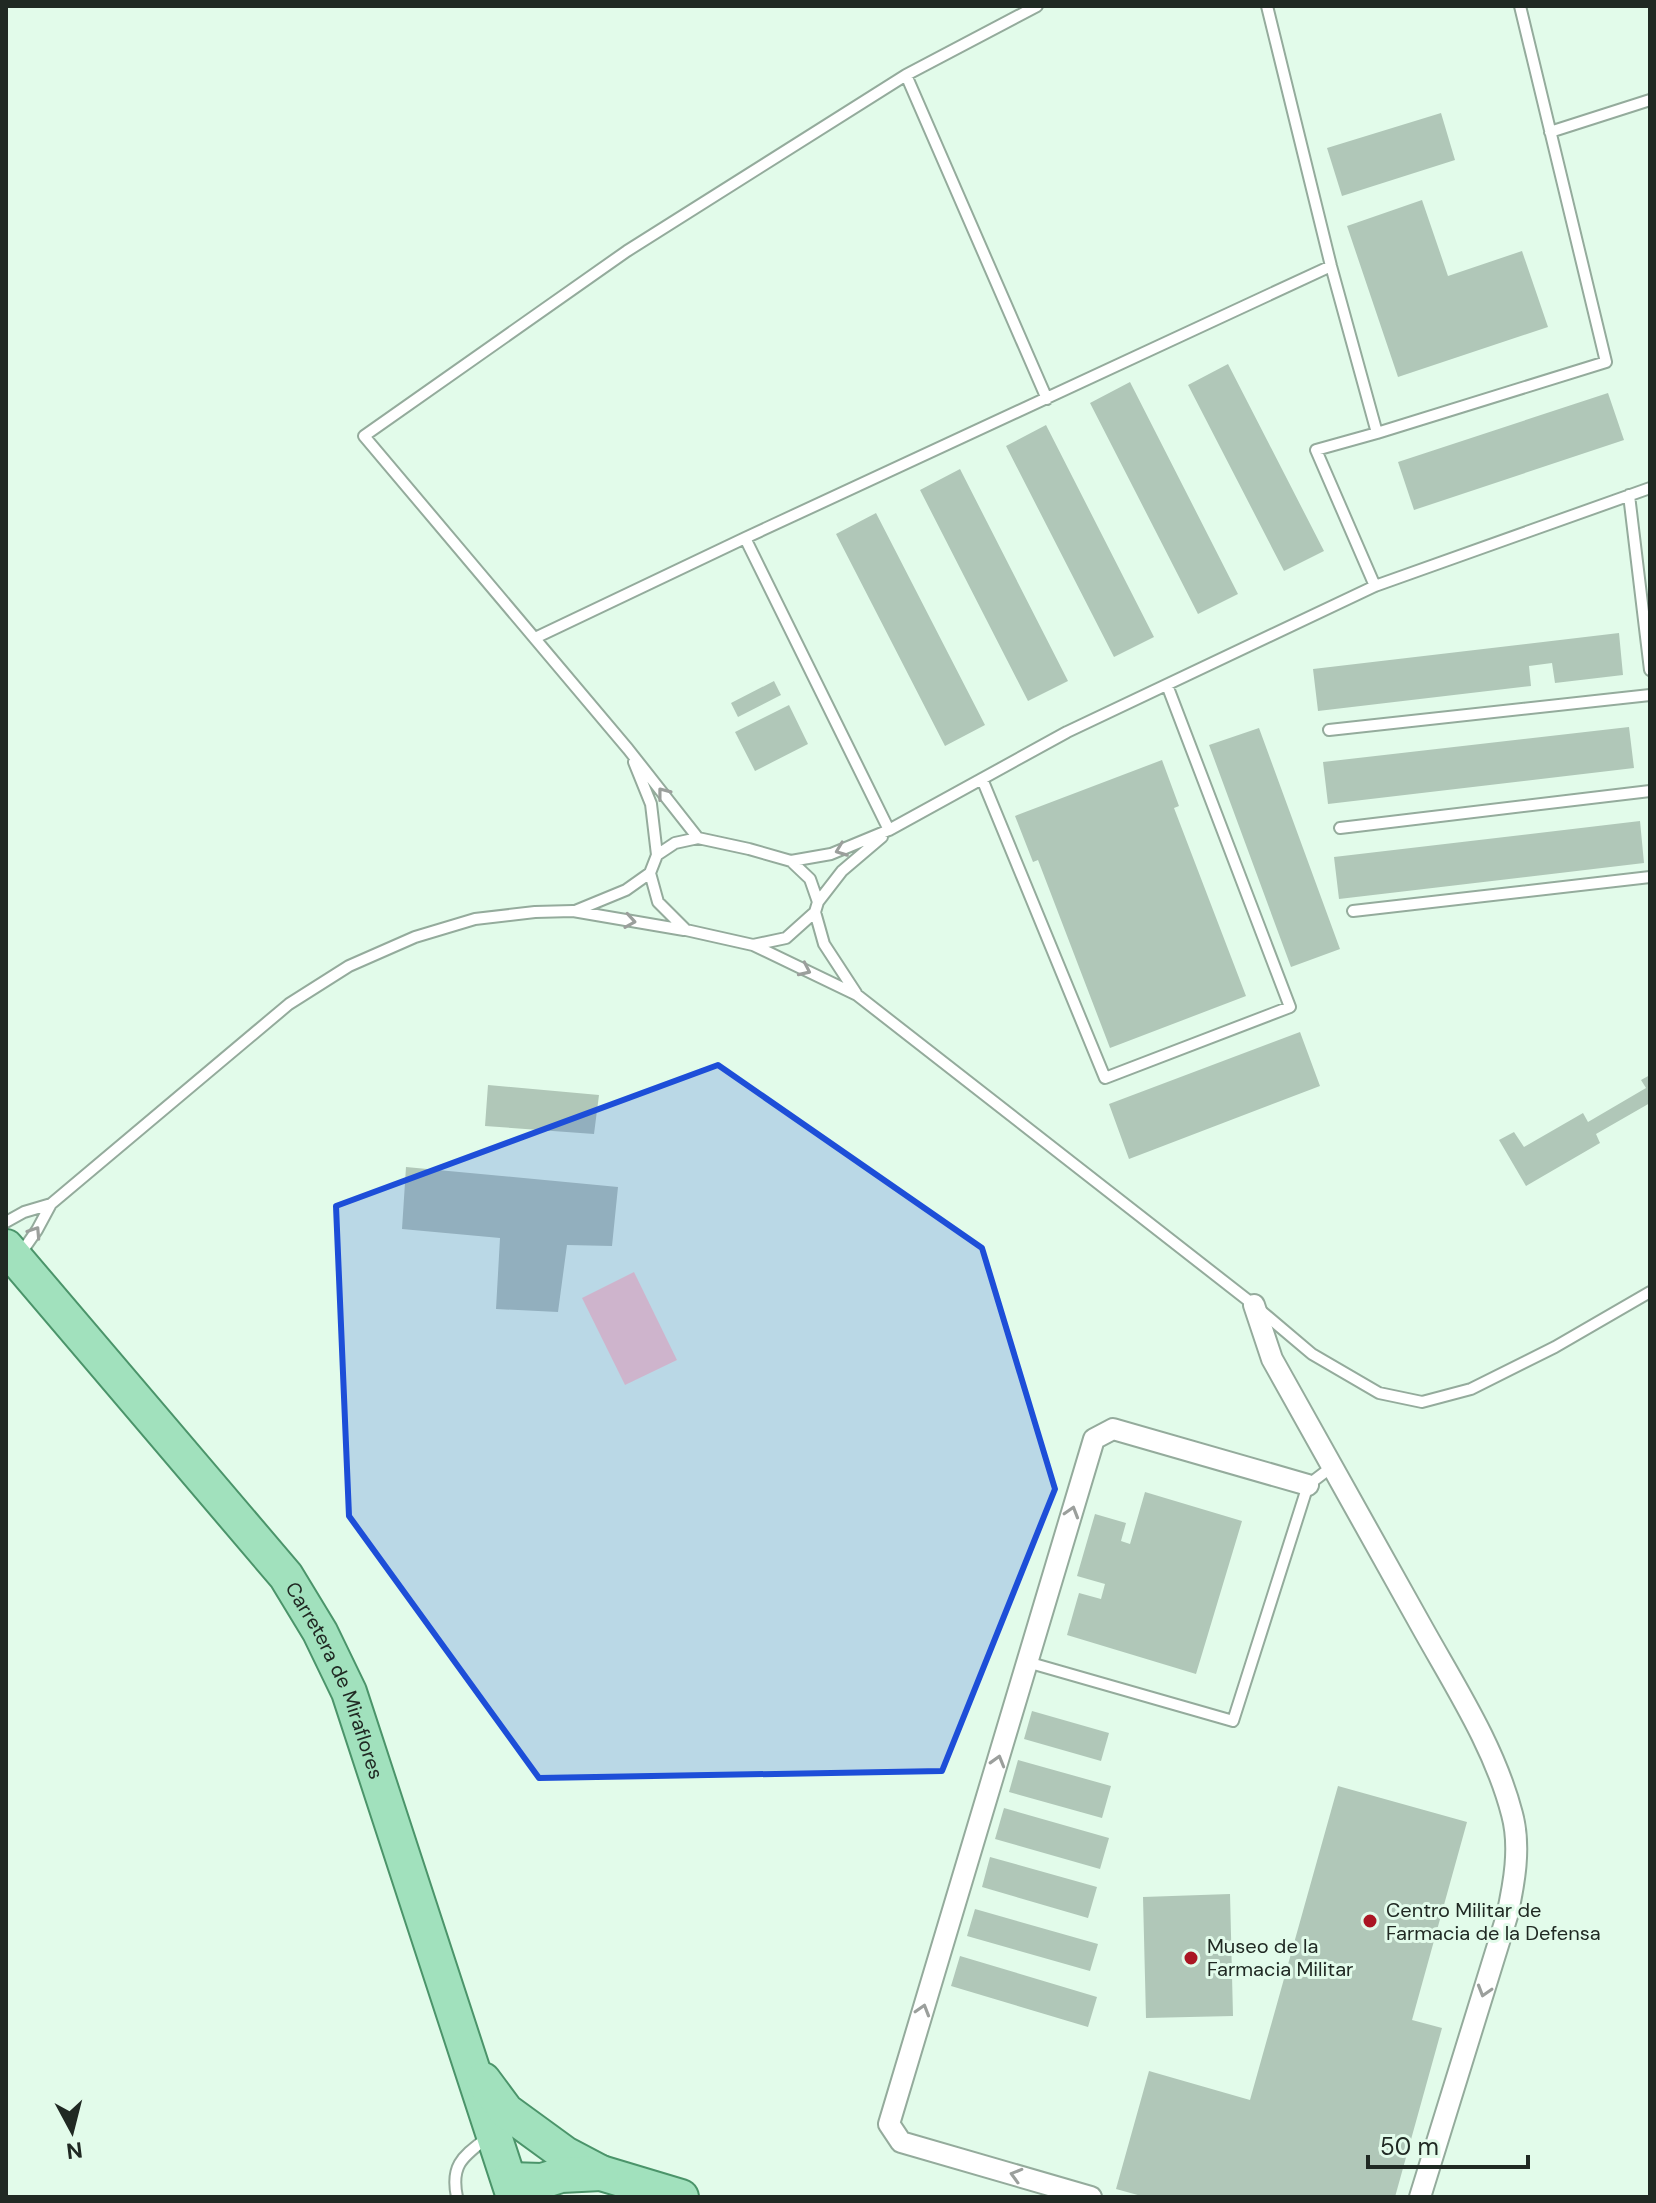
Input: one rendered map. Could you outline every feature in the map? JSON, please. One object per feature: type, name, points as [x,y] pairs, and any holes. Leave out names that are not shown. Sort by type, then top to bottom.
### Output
[{"type":"main road","name":"Carretera de Miraflores","points":[[11,1253],[286,1576],[320,1632],[349,1692],[493,2133],[525,2189]]},
{"type":"main road","points":[[471,2064],[506,2111],[565,2154],[601,2173],[681,2197]]},
{"type":"main road","points":[[565,2154],[529,2159],[525,2189],[561,2175],[601,2173]]},
{"type":"street","points":[[1254,1305],[1272,1359],[1467,1707],[1499,1773],[1513,1818],[1516,1858],[1507,1916],[1420,2197]]},
{"type":"street","points":[[1091,2197],[901,2142],[889,2124],[1094,1439],[1113,1429],[1308,1485]]},
{"type":"lane","points":[[698,838],[628,749],[364,436],[627,251],[906,75],[1037,6]]},
{"type":"lane","points":[[1267,6],[1331,266],[1377,433]]},
{"type":"lane","points":[[1375,586],[1316,450],[1606,362],[1520,6]]},
{"type":"lane","points":[[906,75],[1047,399]]},
{"type":"lane","points":[[1550,132],[1650,100]]},
{"type":"lane","points":[[535,638],[1331,266]]},
{"type":"lane","points":[[657,855],[675,843],[698,838],[791,861],[831,854],[889,830],[1067,732],[1375,586],[1650,488]]},
{"type":"lane","points":[[1629,495],[1646,599],[1650,670]]},
{"type":"lane","points":[[745,538],[889,830]]},
{"type":"lane","points":[[982,779],[1105,1078],[1290,1007],[1167,685]]},
{"type":"lane","points":[[1329,730],[1650,695]]},
{"type":"lane","points":[[573,911],[626,890],[650,873],[657,855],[651,804],[628,749]]},
{"type":"lane","points":[[1340,828],[1650,791]]},
{"type":"lane","points":[[753,945],[786,938],[816,907],[842,871],[889,830]]},
{"type":"lane","points":[[791,861],[810,879],[824,944],[857,995]]},
{"type":"lane","points":[[650,873],[658,902],[686,930]]},
{"type":"lane","points":[[1353,911],[1650,877]]},
{"type":"lane","points":[[11,1253],[37,1230],[51,1204],[289,1004],[349,966],[415,937],[475,919],[573,911],[753,945],[857,995],[1254,1305],[1312,1354],[1379,1393],[1422,1402],[1471,1389],[1555,1347],[1650,1292]]},
{"type":"lane","points":[[6,1222],[24,1212],[51,1204]]},
{"type":"lane","points":[[1027,1662],[1233,1721],[1308,1485],[1333,1466]]},
{"type":"lane","points":[[457,2197],[455,2171],[460,2160],[493,2133]]},
{"type":"highlighted area","points":[[718,1065],[982,1248],[1055,1489],[942,1771],[539,1778],[349,1516],[336,1206]]},
{"type":"shaded area","points":[[634,1272],[677,1360],[625,1385],[582,1298]]},
{"type":"building","points":[[1441,113],[1455,160],[1342,196],[1327,148]]},
{"type":"building","points":[[1422,200],[1448,276],[1522,251],[1548,327],[1398,377],[1347,226]]},
{"type":"building","points":[[1228,364],[1324,551],[1284,571],[1188,385]]},
{"type":"building","points":[[1130,382],[1238,594],[1198,614],[1090,403]]},
{"type":"building","points":[[1608,393],[1624,440],[1414,510],[1398,462]]},
{"type":"building","points":[[1046,425],[1154,637],[1114,657],[1006,446]]},
{"type":"building","points":[[960,469],[1068,681],[1028,701],[920,490]]},
{"type":"building","points":[[876,513],[985,725],[945,746],[836,534]]},
{"type":"building","points":[[1619,633],[1623,675],[1555,683],[1552,663],[1529,666],[1531,686],[1318,711],[1313,669]]},
{"type":"building","points":[[774,681],[781,695],[738,717],[731,703]]},
{"type":"building","points":[[789,705],[808,744],[755,771],[735,732]]},
{"type":"building","points":[[1629,727],[1634,768],[1328,804],[1323,762]]},
{"type":"building","points":[[1259,728],[1340,949],[1291,967],[1209,745]]},
{"type":"building","points":[[1162,760],[1179,806],[1174,808],[1246,996],[1110,1048],[1038,860],[1033,862],[1015,816]]},
{"type":"building","points":[[1640,821],[1644,863],[1339,899],[1334,857]]},
{"type":"building","points":[[1300,1032],[1320,1086],[1129,1159],[1109,1104]]},
{"type":"building","points":[[1650,1075],[1650,1103],[1596,1134],[1600,1143],[1526,1186],[1499,1140],[1514,1132],[1524,1147],[1583,1113],[1588,1122],[1646,1088],[1641,1080]]},
{"type":"building","points":[[488,1085],[599,1095],[594,1134],[485,1126]]},
{"type":"building","points":[[406,1167],[618,1187],[612,1246],[567,1245],[558,1312],[496,1309],[500,1238],[402,1229]]},
{"type":"building","points":[[1145,1492],[1242,1521],[1196,1674],[1067,1635],[1079,1593],[1101,1599],[1105,1584],[1077,1576],[1095,1514],[1126,1523],[1121,1541],[1130,1544]]},
{"type":"building","points":[[1032,1711],[1109,1733],[1101,1761],[1024,1739]]},
{"type":"building","points":[[1018,1760],[1111,1786],[1102,1818],[1009,1792]]},
{"type":"building","name":"Centro Militar de Farmacia de la Defensa","points":[[1338,1786],[1467,1822],[1412,2020],[1442,2028],[1395,2197],[1145,2197],[1116,2189],[1149,2071],[1250,2100]]},
{"type":"building","points":[[1004,1808],[1109,1838],[1100,1869],[995,1839]]},
{"type":"building","points":[[990,1857],[1097,1887],[1088,1918],[982,1887]]},
{"type":"building","points":[[1230,1894],[1233,2016],[1146,2018],[1143,1897]]},
{"type":"building","points":[[975,1909],[1098,1944],[1090,1971],[967,1936]]},
{"type":"building","points":[[960,1956],[1097,1997],[1088,2027],[951,1986]]},
{"type":"place","name":"Centro Militar de Farmacia de la Defensa","points":[[1370,1921]]},
{"type":"place","name":"Museo de la Farmacia Militar","points":[[1191,1958]]}]
